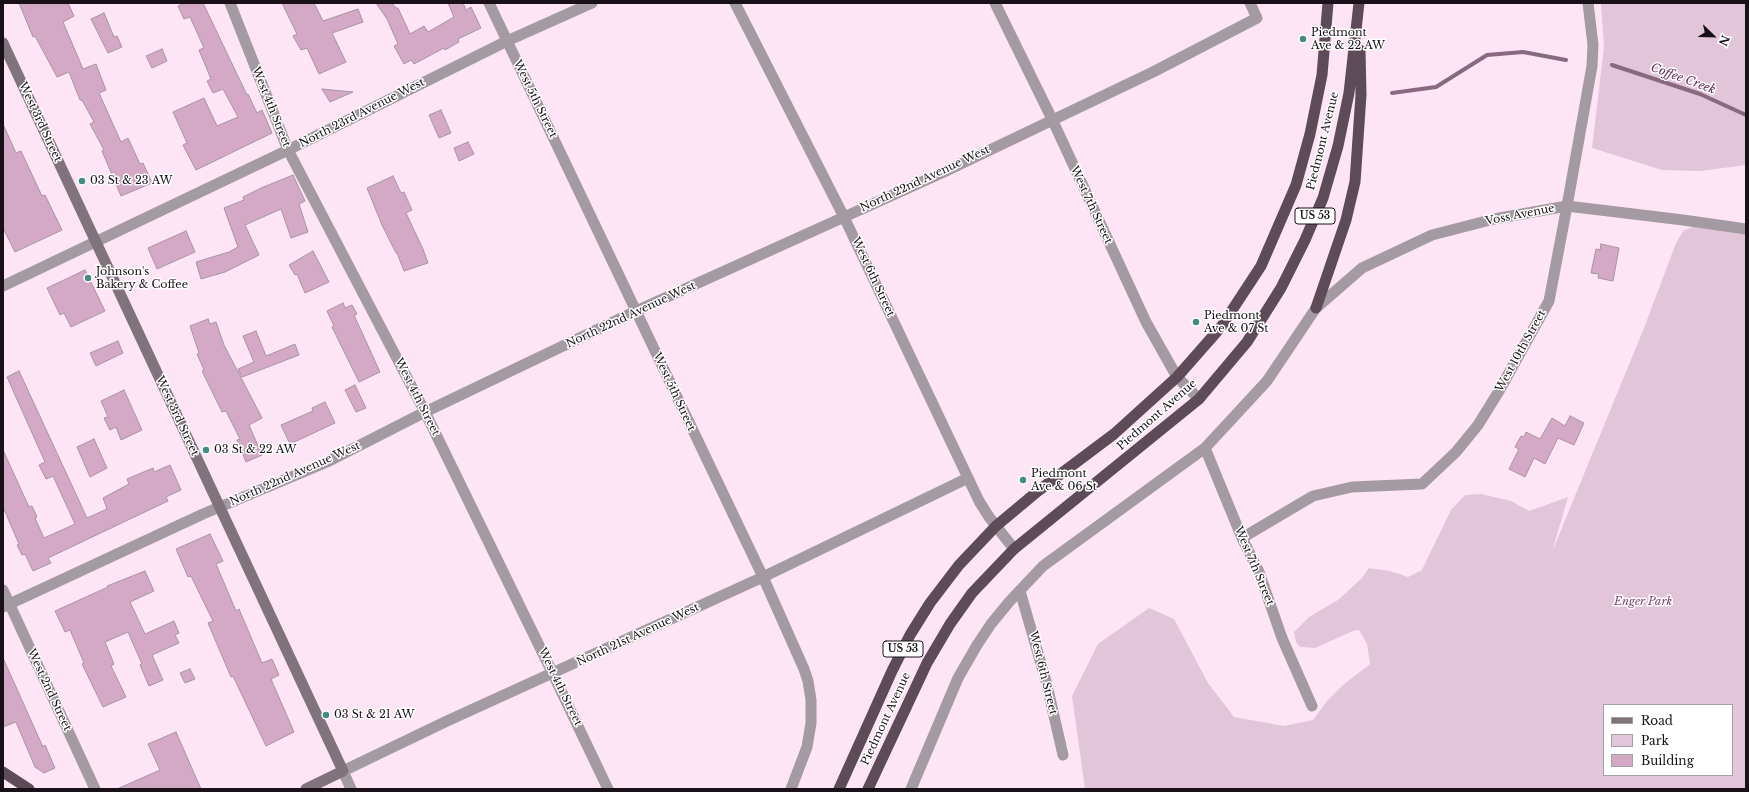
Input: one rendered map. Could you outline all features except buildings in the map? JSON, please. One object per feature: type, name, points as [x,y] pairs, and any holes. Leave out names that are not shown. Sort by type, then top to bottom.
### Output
[{"type":"highway","name":"Piedmont Avenue","points":[[839,789],[892,671],[919,620],[959,565],[996,526],[1038,491],[1114,434],[1177,377],[1221,326],[1261,266],[1294,192],[1310,134],[1322,75],[1328,3]]},
{"type":"highway","name":"Piedmont Avenue","points":[[868,789],[920,677],[941,638],[972,593],[1014,549],[1199,399],[1246,342],[1281,288],[1305,240],[1323,198],[1338,146],[1349,93],[1359,8]]},
{"type":"highway","points":[[1316,308],[1346,220],[1355,182],[1361,96],[1359,8]]},
{"type":"highway","points":[[3,772],[29,789]]},
{"type":"main road","name":"West 3rd Street","points":[[3,43],[343,770]]},
{"type":"main road","name":"North 21st Avenue West","points":[[306,789],[343,770]]},
{"type":"street","name":"West 4th Street","points":[[230,3],[288,150],[426,412],[554,674],[608,789]]},
{"type":"street","name":"West 5th Street","points":[[489,3],[762,577],[804,669],[808,681],[811,700],[810,736],[804,758],[791,789]]},
{"type":"street","name":"North 23rd Avenue West","points":[[3,286],[288,150],[507,41],[592,3]]},
{"type":"street","name":"West 6th Street","points":[[735,3],[844,217],[984,510],[1014,549]]},
{"type":"street","name":"West 7th Street","points":[[995,3],[1052,119],[1146,322],[1177,377],[1199,399]]},
{"type":"street","name":"North 22nd Avenue West","points":[[6,605],[219,507],[327,462],[426,412],[636,311],[946,171],[1153,72],[1257,18],[1250,3]]},
{"type":"street","name":"West 10th Street","points":[[1242,538],[1313,496],[1352,487],[1422,484],[1456,452],[1478,425],[1499,391],[1548,301],[1592,66],[1593,45],[1588,3]]},
{"type":"street","name":"Voss Avenue","points":[[1316,308],[1362,268],[1432,235],[1494,219],[1567,206],[1746,229]]},
{"type":"street","points":[[911,789],[958,678],[991,624],[1043,566],[1205,448],[1267,381],[1316,308]]},
{"type":"street","name":"West 7th Street","points":[[1205,448],[1242,538],[1259,572],[1282,638],[1312,706]]},
{"type":"street","name":"North 21st Avenue West","points":[[343,770],[762,577],[968,478]]},
{"type":"street","name":"West 2nd Street","points":[[3,590],[6,605],[95,789]]},
{"type":"street","name":"West 6th Street","points":[[1020,591],[1046,681],[1062,755]]},
{"type":"street","name":"West 3rd Street","points":[[343,770],[352,789]]},
{"type":"green space","points":[[1746,3],[1746,165],[1700,171],[1662,170],[1592,148],[1604,47],[1601,4]]},
{"type":"green space","name":"Enger Park","points":[[1693,227],[1746,234],[1746,789],[1085,789],[1072,696],[1098,644],[1149,608],[1174,619],[1208,683],[1234,717],[1284,726],[1313,720],[1327,701],[1343,685],[1370,664],[1367,644],[1359,630],[1353,631],[1315,648],[1300,647],[1296,642],[1294,632],[1309,617],[1338,600],[1362,578],[1369,568],[1390,571],[1408,577],[1422,570],[1451,510],[1465,495],[1481,494],[1511,501],[1529,511],[1568,497],[1552,552],[1644,328],[1676,243],[1684,230]]},
{"type":"waterway","name":"Coffee Creek","points":[[1392,93],[1436,87],[1487,55],[1523,52],[1566,60]]},
{"type":"waterway","name":"Coffee Creek","points":[[1612,65],[1700,94],[1746,115]]},
{"type":"place","name":"Piedmont Ave & 22 AW","points":[[1303,39]]},
{"type":"place","name":"03 St & 23 AW","points":[[82,181]]},
{"type":"place","name":"Johnson's Bakery & Coffee","points":[[88,278]]},
{"type":"place","name":"Piedmont Ave & 07 St","points":[[1196,322]]},
{"type":"place","name":"03 St & 22 AW","points":[[206,450]]},
{"type":"place","name":"Piedmont Ave & 06 St","points":[[1023,480]]},
{"type":"place","name":"03 St & 21 AW","points":[[326,715]]}]
